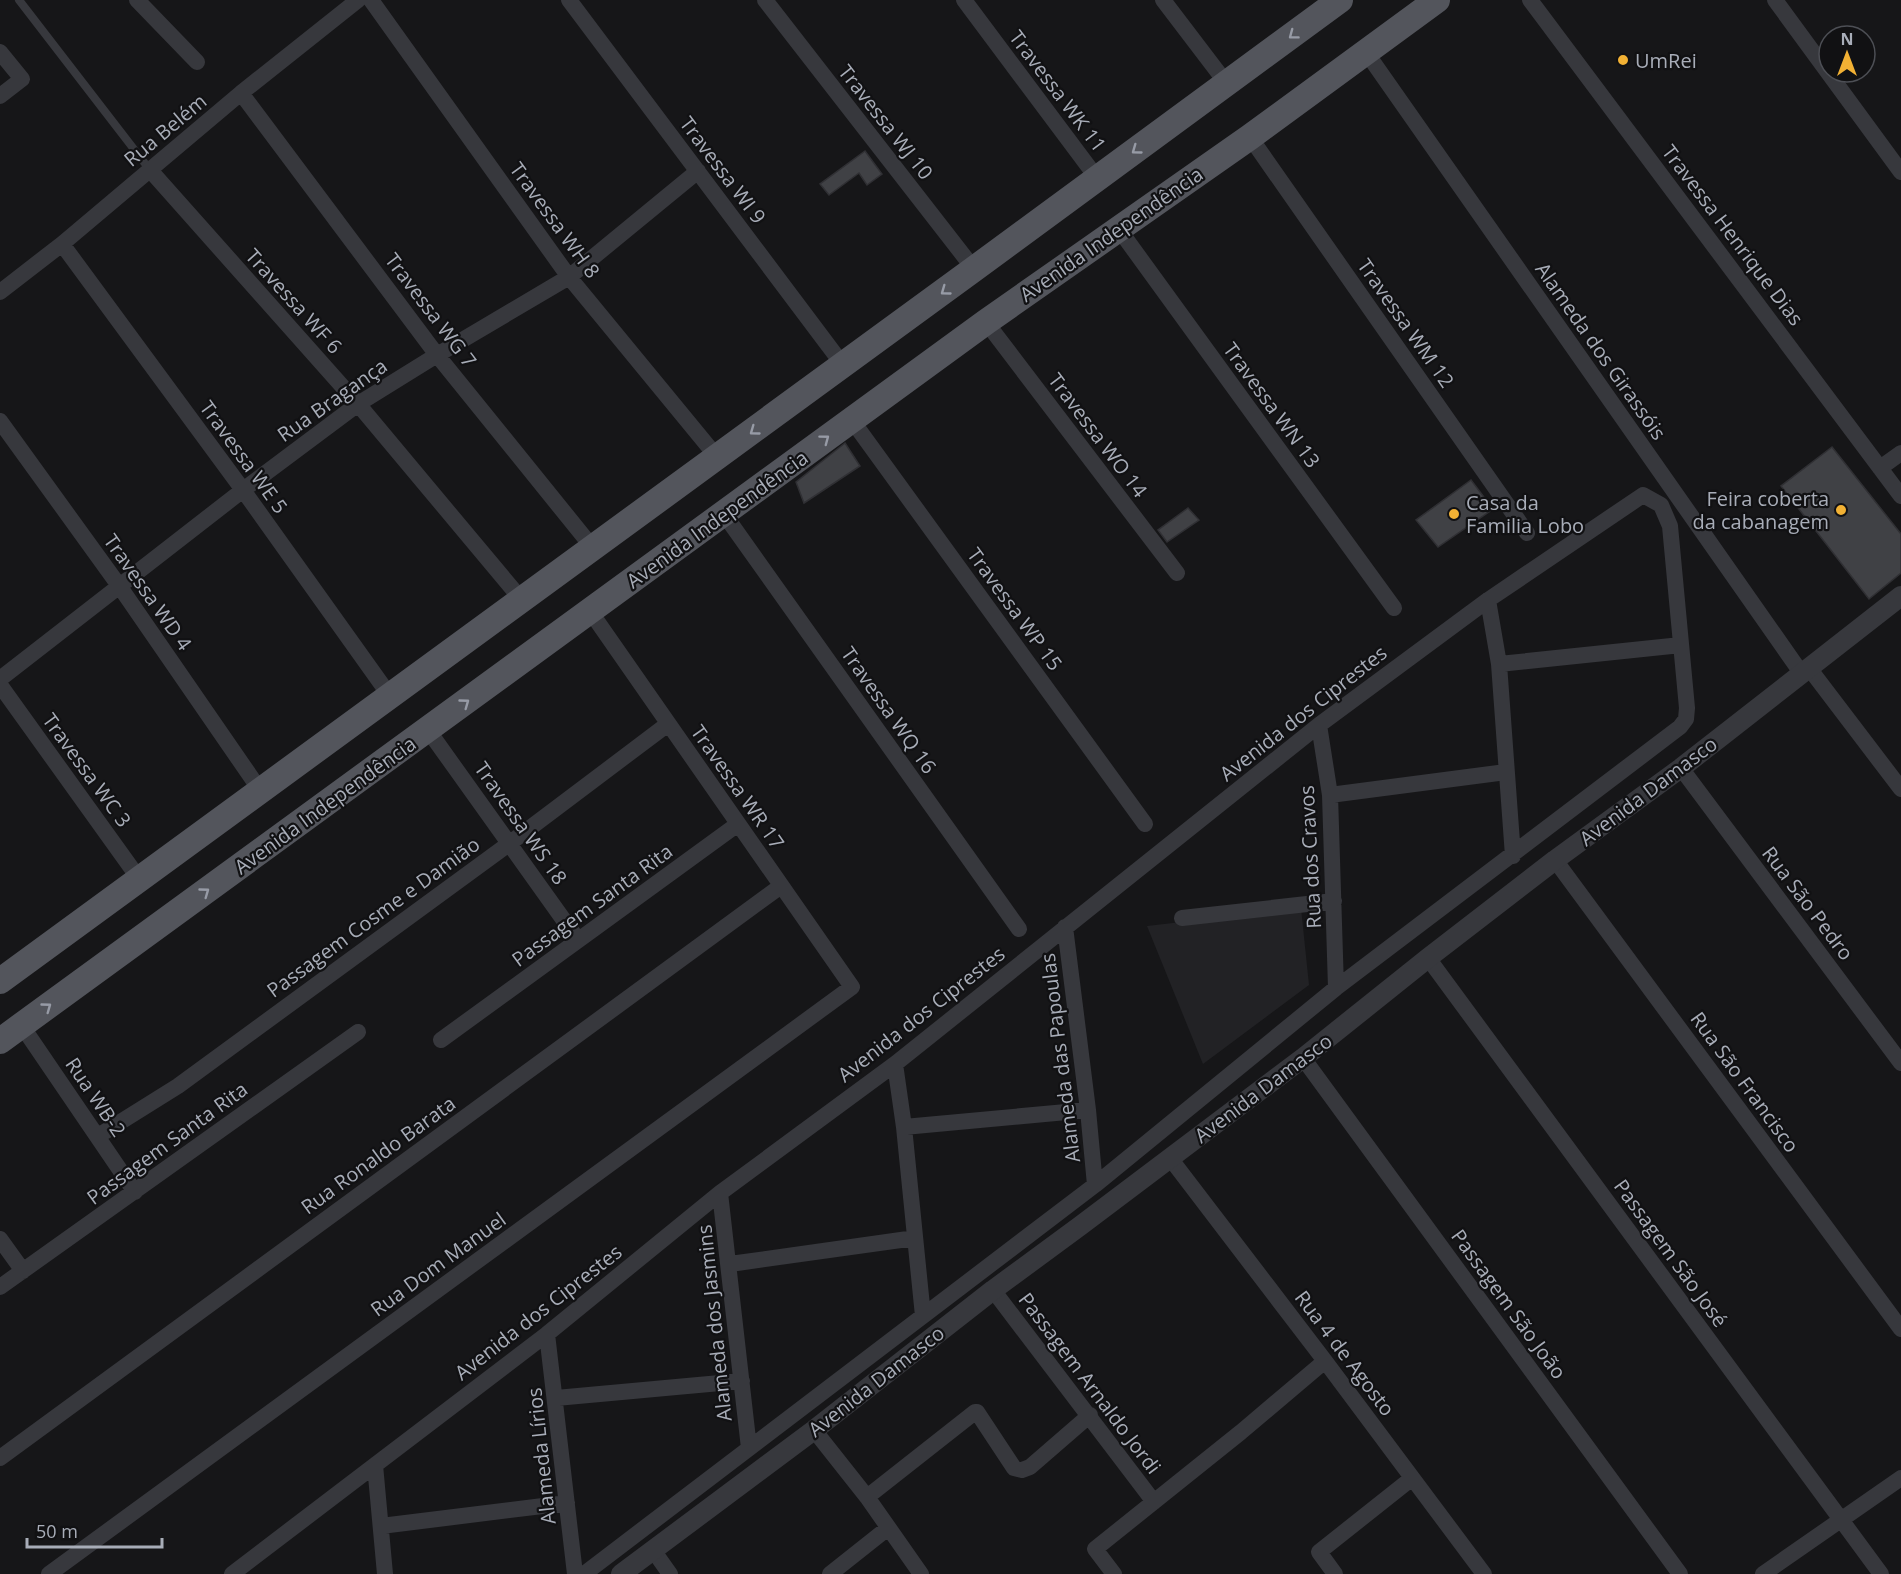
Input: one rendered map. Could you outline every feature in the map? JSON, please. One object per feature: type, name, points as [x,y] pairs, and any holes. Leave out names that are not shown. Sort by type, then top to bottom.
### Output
[{"type":"main road","points":[[2,974],[140,880],[1340,0]]},
{"type":"main road","points":[[1391,34],[1395,18],[1418,0]]},
{"type":"main road","name":"Avenida Independência","points":[[0,1041],[851,419],[1118,228],[1250,137],[1437,0]]},
{"type":"street","points":[[137,0],[197,62]]},
{"type":"street","name":"Rua Belém","points":[[0,292],[62,244],[241,93],[358,0]]},
{"type":"street","name":"Travessa WH 8","points":[[371,0],[569,278],[717,457]]},
{"type":"street","name":"Travessa WI 9","points":[[569,0],[843,365]]},
{"type":"street","name":"Travessa WJ 10","points":[[765,0],[974,269]]},
{"type":"street","name":"Travessa WK 11","points":[[964,0],[1097,178]]},
{"type":"street","points":[[1163,0],[1227,84]]},
{"type":"street","name":"Travessa Henrique Dias","points":[[1530,0],[1901,496]]},
{"type":"street","points":[[1774,0],[1901,172]]},
{"type":"street","points":[[0,52],[22,79],[0,96]]},
{"type":"street","name":"Alameda dos Girassóis","points":[[1366,52],[1805,671],[1901,789]]},
{"type":"street","name":"Travessa WG 7","points":[[241,93],[437,355],[593,548]]},
{"type":"street","name":"Travessa WM 12","points":[[1250,137],[1527,533]]},
{"type":"street","name":"Travessa WF 6","points":[[150,170],[358,404],[521,599]]},
{"type":"street","name":"Rua Bragança","points":[[0,679],[243,490],[358,404],[569,278],[698,171]]},
{"type":"street","name":"Travessa WN 13","points":[[1118,228],[1394,608]]},
{"type":"street","name":"Travessa WE 5","points":[[62,244],[243,490],[390,696]]},
{"type":"street","name":"Travessa WO 14","points":[[986,322],[1177,573]]},
{"type":"street","name":"Travessa WP 15","points":[[851,419],[1145,824]]},
{"type":"street","name":"Travessa WD 4","points":[[0,421],[120,586],[260,790]]},
{"type":"street","points":[[1880,468],[1901,453]]},
{"type":"street","name":"Avenida dos Ciprestes","points":[[232,1574],[547,1334],[720,1193],[894,1064],[1319,725],[1488,600],[1642,495],[1660,505],[1670,526],[1681,645]]},
{"type":"street","name":"Travessa WQ 16","points":[[724,514],[1019,929]]},
{"type":"street","name":"Avenida Damasco","points":[[621,1574],[814,1430],[993,1290],[1303,1058],[1428,958],[1555,860],[1681,768],[1901,596]]},
{"type":"street","points":[[1488,600],[1500,664],[1513,856]]},
{"type":"street","name":"Travessa WR 17","points":[[590,611],[852,987]]},
{"type":"street","points":[[1500,664],[1681,645]]},
{"type":"street","name":"Avenida Damasco","points":[[584,1574],[1095,1185],[1336,988],[1680,728],[1686,719],[1687,708],[1681,645]]},
{"type":"street","name":"Travessa WC 3","points":[[0,686],[140,880]]},
{"type":"street","name":"Passagem Cosme e Damião","points":[[98,1136],[178,1086],[510,843],[668,724]]},
{"type":"street","name":"Rua dos Cravos","points":[[1319,725],[1330,795],[1336,988]]},
{"type":"street","name":"Travessa WS 18","points":[[428,730],[578,940]]},
{"type":"street","name":"Rua São Pedro","points":[[1681,768],[1901,1063]]},
{"type":"street","points":[[1330,795],[1506,772]]},
{"type":"street","name":"Passagem Santa Rita","points":[[441,1040],[738,824]]},
{"type":"street","name":"Rua São Francisco","points":[[1555,860],[1901,1329]]},
{"type":"street","name":"Rua Ronaldo Barata","points":[[0,1458],[781,886]]},
{"type":"street","points":[[1182,918],[1334,902]]},
{"type":"street","name":"Alameda das Papoulas","points":[[1065,927],[1095,1185]]},
{"type":"street","name":"Passagem São José","points":[[1428,958],[1881,1574]]},
{"type":"street","name":"Rua Dom Manuel","points":[[49,1574],[852,987]]},
{"type":"street","name":"Rua WB-2","points":[[22,1026],[135,1192]]},
{"type":"street","name":"Passagem Santa Rita","points":[[0,1287],[357,1032]]},
{"type":"street","name":"Passagem São João","points":[[1303,1058],[1680,1574]]},
{"type":"street","points":[[894,1064],[904,1127],[923,1316]]},
{"type":"street","points":[[904,1127],[1088,1110]]},
{"type":"street","name":"Rua 4 de Agosto","points":[[1170,1158],[1484,1574]]},
{"type":"street","name":"Alameda dos Jasmins","points":[[720,1193],[730,1264],[749,1448]]},
{"type":"street","points":[[730,1264],[915,1238]]},
{"type":"street","points":[[0,1239],[23,1271]]},
{"type":"street","name":"Passagem Arnaldo Jordi","points":[[993,1290],[1154,1502]]},
{"type":"street","name":"Alameda Lírios","points":[[547,1334],[575,1574]]},
{"type":"street","points":[[1114,1574],[1095,1549],[1241,1432],[1325,1361]]},
{"type":"street","points":[[556,1398],[742,1381]]},
{"type":"street","points":[[867,1497],[975,1412],[1014,1468],[1022,1470],[1030,1467],[1090,1415]]},
{"type":"street","points":[[814,1430],[867,1497],[921,1574]]},
{"type":"street","points":[[375,1465],[385,1574]]},
{"type":"street","points":[[1763,1574],[1901,1478]]},
{"type":"street","points":[[1335,1574],[1319,1552],[1412,1479]]},
{"type":"street","points":[[381,1526],[567,1503]]},
{"type":"street","points":[[830,1574],[888,1528]]},
{"type":"street","points":[[653,1550],[670,1574]]},
{"type":"lane","points":[[19,0],[150,170]]},
{"type":"shaded area","points":[[1301,908],[1309,985],[1203,1064],[1147,926]]},
{"type":"building","points":[[865,151],[882,174],[867,185],[859,173],[829,195],[820,184]]},
{"type":"building","points":[[845,443],[860,466],[804,503],[796,482]]},
{"type":"building","name":"Feira coberta da cabanagem","points":[[1832,447],[1901,534],[1901,573],[1869,599],[1781,486]]},
{"type":"building","name":"Casa da Familia Lobo","points":[[1471,480],[1493,509],[1438,547],[1416,520]]},
{"type":"building","points":[[1188,508],[1199,520],[1167,542],[1158,530]]},
{"type":"place","name":"UmRei","points":[[1623,60]]},
{"type":"place","name":"Feira coberta da cabanagem","points":[[1841,510]]},
{"type":"place","name":"Casa da Familia Lobo","points":[[1454,514]]}]
